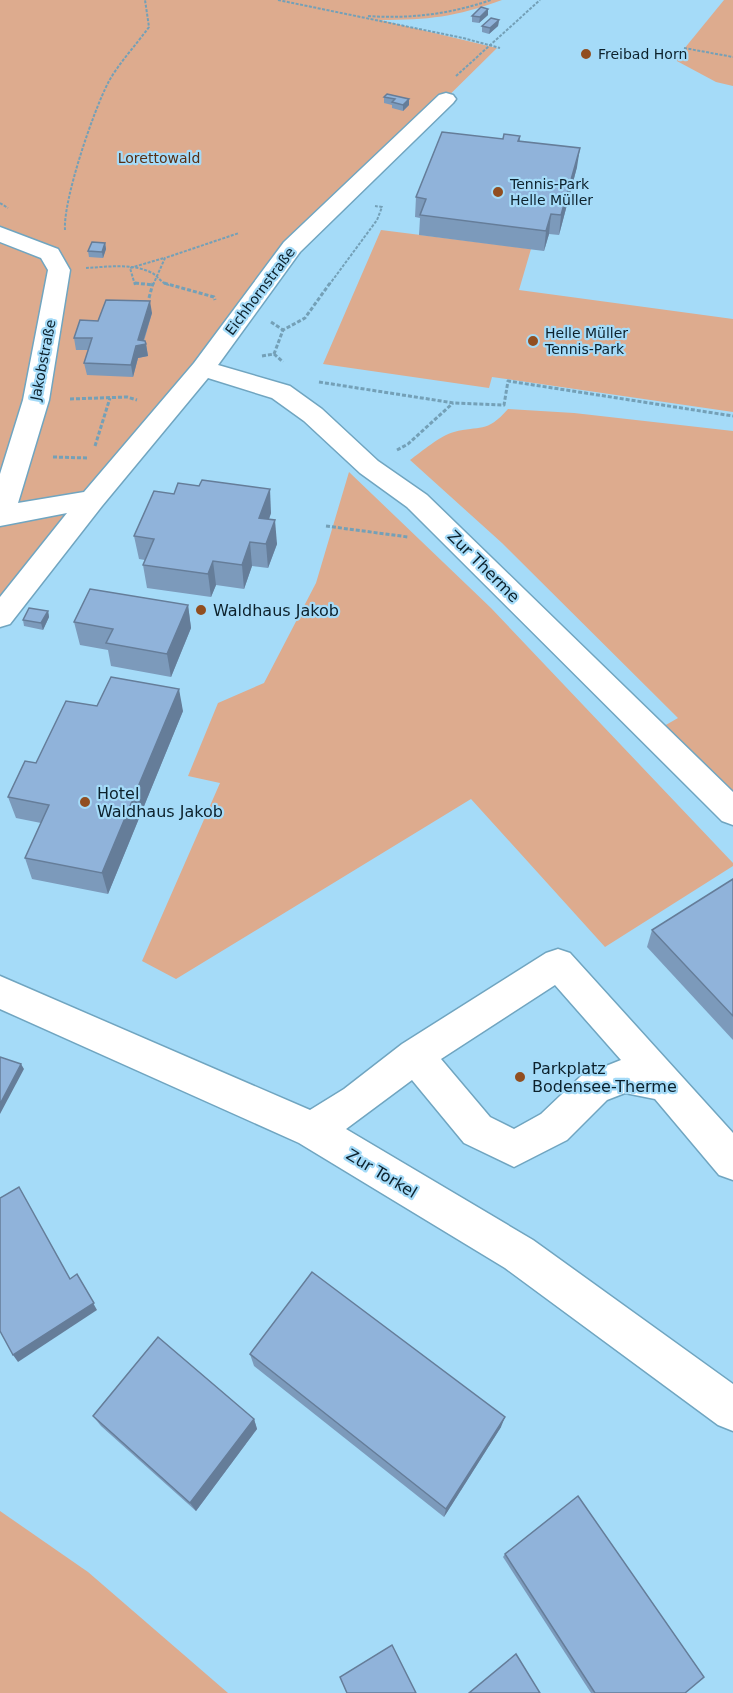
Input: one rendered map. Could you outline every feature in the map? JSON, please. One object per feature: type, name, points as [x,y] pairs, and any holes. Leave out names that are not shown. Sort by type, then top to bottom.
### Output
[{"type":"street","name":"Eichhornstraße","points":[[0,617],[92,500],[203,368],[292,247],[446,99]]},
{"type":"street","name":"Jakobstraße","points":[[0,234],[50,254],[59,270],[36,400],[8,475],[0,516]]},
{"type":"street","name":"Zur Therme","points":[[203,368],[281,392],[313,415],[369,467],[417,501],[733,813]]},
{"type":"street","points":[[0,516],[92,500]]},
{"type":"street","points":[[312,1131],[357,1101],[414,1056],[558,964],[733,1162]]},
{"type":"street","name":"Zur Torkel","points":[[0,992],[312,1131],[519,1254],[733,1410]]},
{"type":"street","points":[[414,1056],[477,1130],[514,1149],[554,1127],[594,1088],[625,1076],[666,1084]]},
{"type":"path","points":[[65,237],[64,214],[85,144],[108,83],[149,27],[145,0]]},
{"type":"path","points":[[278,0],[463,38],[500,48]]},
{"type":"path","points":[[340,13],[386,18],[431,16],[466,9],[491,0]]},
{"type":"path","points":[[684,48],[717,56],[733,57]]},
{"type":"path","points":[[274,354],[283,330],[305,318],[376,220],[382,207],[369,204]]},
{"type":"path","points":[[130,268],[239,233]]},
{"type":"path","points":[[149,298],[156,275],[165,258]]},
{"type":"path","points":[[122,266],[147,270],[156,275],[162,283],[206,294],[222,302]]},
{"type":"path","points":[[130,268],[135,285],[153,285]]},
{"type":"path","points":[[203,368],[274,354]]},
{"type":"path","points":[[274,354],[288,366]]},
{"type":"path","points":[[313,381],[454,403],[504,405],[508,381],[733,416]]},
{"type":"path","points":[[36,400],[127,397]]},
{"type":"path","points":[[95,448],[110,398]]},
{"type":"path","points":[[408,444],[454,403]]},
{"type":"path","points":[[326,526],[411,537]]},
{"type":"green space","name":"Lorettowald","points":[[0,0],[502,0],[442,16],[380,20],[497,48],[273,269],[0,608]]},
{"type":"green space","points":[[724,0],[733,0],[733,86],[716,82],[675,60]]},
{"type":"green space","name":"Helle Müller Tennis-Park","points":[[381,230],[531,249],[519,290],[733,319],[733,412],[492,377],[489,388],[323,364]]},
{"type":"green space","points":[[508,409],[574,413],[733,431],[733,802],[657,730],[678,718],[502,543],[410,460],[443,437],[454,432],[488,425]]},
{"type":"green space","points":[[349,472],[491,608],[733,863],[733,866],[605,947],[471,799],[176,979],[142,961],[220,783],[188,776],[218,703],[264,683],[316,583]]},
{"type":"green space","points":[[0,1511],[88,1572],[228,1693],[0,1693]]},
{"type":"building","points":[[481,7],[488,9],[480,17],[472,16]]},
{"type":"building","points":[[491,18],[499,20],[490,28],[482,26]]},
{"type":"building","points":[[387,94],[409,99],[403,105],[392,102],[395,99],[384,97]]},
{"type":"building","name":"Tennis-Park Helle Müller","points":[[442,132],[503,139],[504,134],[520,136],[518,141],[580,148],[561,215],[551,214],[546,231],[420,215],[426,199],[416,197]]},
{"type":"building","points":[[92,242],[105,243],[102,252],[88,251]]},
{"type":"building","points":[[106,300],[150,301],[138,340],[145,341],[146,344],[136,346],[131,365],[84,363],[92,338],[74,338],[80,320],[98,321]]},
{"type":"building","name":"Waldhaus Jakob","points":[[202,480],[270,489],[259,518],[275,520],[266,544],[250,542],[242,565],[213,561],[208,574],[143,565],[154,539],[134,536],[154,491],[174,494],[178,483],[199,486]]},
{"type":"building","points":[[90,589],[188,605],[167,654],[106,643],[113,629],[74,622]]},
{"type":"building","points":[[29,608],[48,611],[41,623],[23,620]]},
{"type":"building","name":"Hotel Waldhaus Jakob","points":[[111,677],[179,689],[102,873],[25,858],[49,805],[8,797],[25,761],[36,763],[66,701],[97,706]]},
{"type":"building","points":[[733,879],[733,1016],[652,930]]},
{"type":"building","points":[[0,1057],[21,1064],[0,1104]]},
{"type":"building","points":[[19,1187],[70,1279],[77,1274],[94,1303],[13,1355],[0,1331],[0,1198]]},
{"type":"building","points":[[312,1272],[505,1417],[446,1509],[250,1354]]},
{"type":"building","points":[[158,1337],[254,1419],[190,1503],[93,1416]]},
{"type":"building","points":[[578,1496],[704,1677],[685,1693],[595,1693],[505,1554]]},
{"type":"building","points":[[392,1645],[416,1693],[347,1693],[340,1677]]},
{"type":"building","points":[[516,1654],[540,1693],[469,1693]]},
{"type":"place","name":"Freibad Horn","points":[[586,54]]},
{"type":"place","name":"Tennis-Park Helle Müller","points":[[498,192]]},
{"type":"place","name":"Helle Müller Tennis-Park","points":[[533,341]]},
{"type":"place","name":"Waldhaus Jakob","points":[[201,610]]},
{"type":"place","name":"Hotel Waldhaus Jakob","points":[[85,802]]},
{"type":"place","name":"Parkplatz Bodensee-Therme","points":[[520,1077]]}]
